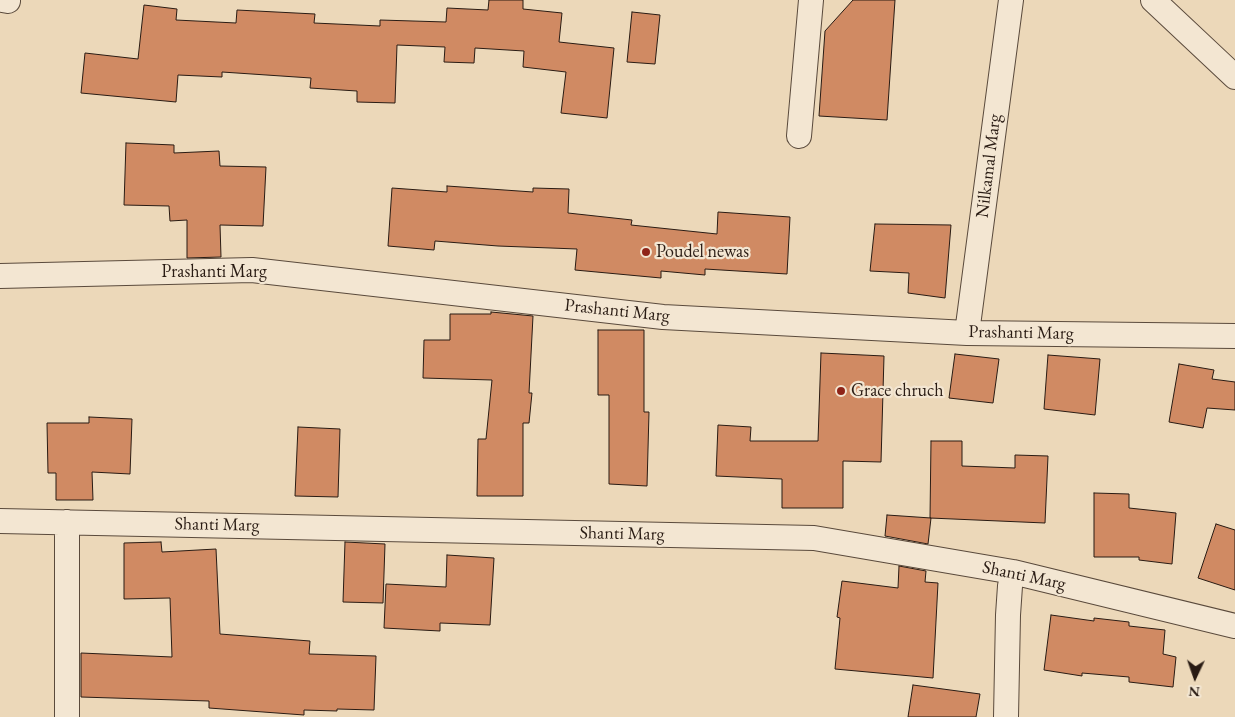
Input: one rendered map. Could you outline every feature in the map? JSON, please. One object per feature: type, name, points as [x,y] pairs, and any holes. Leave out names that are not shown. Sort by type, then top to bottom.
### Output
[{"type":"street","points":[[799,136],[811,0]]},
{"type":"street","name":"Nilkamal Marg","points":[[967,333],[1010,0]]},
{"type":"street","points":[[1153,0],[1235,77]]},
{"type":"street","name":"Prashanti Marg","points":[[0,276],[252,270],[663,317],[967,333],[1235,336]]},
{"type":"street","name":"Shanti Marg","points":[[0,521],[814,538],[1013,572],[1235,626]]},
{"type":"street","points":[[67,522],[68,717]]},
{"type":"street","points":[[1006,717],[1008,615],[1013,572]]},
{"type":"building","points":[[489,0],[523,0],[523,9],[562,13],[559,42],[614,48],[607,118],[561,113],[566,72],[523,67],[524,51],[475,48],[474,63],[444,62],[445,47],[397,45],[395,103],[357,102],[357,91],[310,88],[311,78],[222,72],[222,77],[178,75],[176,102],[81,93],[85,53],[138,59],[144,5],[177,9],[176,20],[236,23],[237,10],[315,14],[314,23],[380,26],[380,20],[446,22],[447,8],[488,10]]},
{"type":"building","points":[[853,0],[895,0],[887,120],[819,116],[825,31]]},
{"type":"building","points":[[632,12],[660,15],[655,64],[627,62]]},
{"type":"building","points":[[126,143],[174,145],[174,153],[219,151],[220,166],[266,167],[263,226],[220,225],[221,257],[187,258],[187,220],[170,221],[169,206],[124,205]]},
{"type":"building","points":[[447,186],[533,192],[533,188],[569,189],[568,213],[632,220],[631,225],[717,234],[718,212],[790,217],[787,274],[705,269],[705,275],[661,271],[661,278],[575,270],[577,249],[435,241],[434,250],[388,246],[392,188],[447,192]]},
{"type":"building","points":[[875,224],[951,225],[945,298],[908,293],[909,273],[870,271]]},
{"type":"building","points":[[491,312],[533,316],[529,393],[532,393],[529,423],[523,423],[523,496],[477,496],[478,439],[486,439],[492,380],[423,378],[424,340],[450,340],[450,314],[491,314]]},
{"type":"building","points":[[598,330],[644,330],[644,412],[649,412],[647,486],[609,484],[609,395],[598,395]]},
{"type":"building","points":[[821,353],[884,356],[881,462],[843,461],[843,508],[782,508],[782,479],[716,476],[718,425],[751,427],[750,441],[818,441]]},
{"type":"building","points":[[955,354],[999,359],[993,403],[949,398]]},
{"type":"building","points":[[1048,355],[1100,359],[1095,415],[1044,409]]},
{"type":"building","points":[[1179,364],[1214,370],[1212,379],[1235,382],[1235,410],[1207,408],[1203,428],[1169,422]]},
{"type":"building","points":[[89,417],[132,419],[130,474],[92,472],[93,500],[56,500],[56,473],[48,473],[47,423],[89,423]]},
{"type":"building","points":[[298,427],[340,429],[338,497],[295,496]]},
{"type":"building","points":[[931,441],[962,441],[962,466],[1015,468],[1015,455],[1048,456],[1045,523],[930,518]]},
{"type":"building","points":[[1094,493],[1129,494],[1129,508],[1176,513],[1172,564],[1139,560],[1139,557],[1094,557]]},
{"type":"building","points":[[887,515],[931,518],[928,544],[885,536]]},
{"type":"building","points":[[1216,524],[1235,530],[1235,590],[1198,578]]},
{"type":"building","points":[[161,542],[162,552],[216,549],[220,634],[310,641],[309,654],[376,656],[374,710],[304,710],[304,715],[209,708],[209,701],[81,697],[81,653],[172,657],[170,598],[124,599],[124,543]]},
{"type":"building","points":[[345,542],[385,544],[383,603],[343,602]]},
{"type":"building","points":[[447,555],[494,558],[490,625],[440,623],[440,631],[384,628],[386,584],[446,587]]},
{"type":"building","points":[[899,566],[926,571],[925,582],[938,583],[933,678],[835,669],[840,618],[837,617],[842,581],[898,588]]},
{"type":"building","points":[[1051,615],[1094,621],[1094,618],[1129,622],[1129,626],[1165,630],[1163,654],[1176,657],[1173,687],[1129,682],[1129,677],[1082,673],[1082,676],[1044,670]]},
{"type":"building","points":[[913,685],[980,694],[976,717],[908,717]]},
{"type":"place","name":"Poudel newas","points":[[646,252]]},
{"type":"place","name":"Grace chruch","points":[[841,391]]}]
